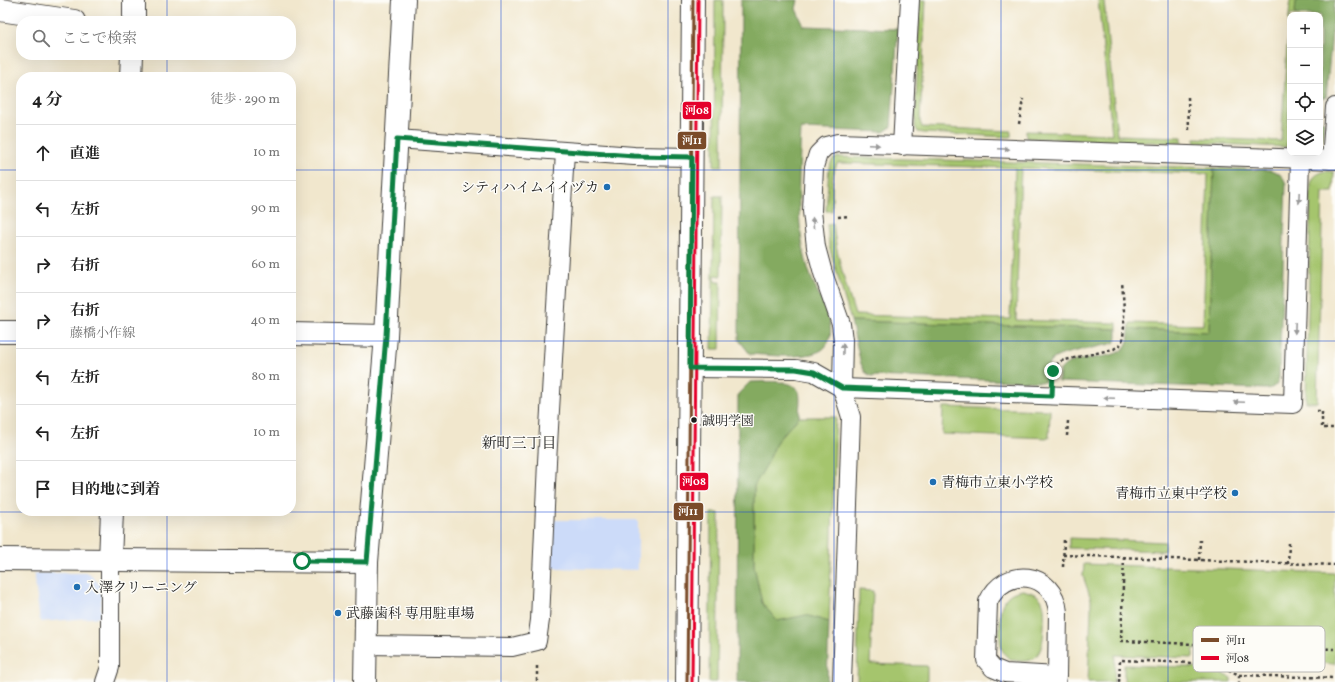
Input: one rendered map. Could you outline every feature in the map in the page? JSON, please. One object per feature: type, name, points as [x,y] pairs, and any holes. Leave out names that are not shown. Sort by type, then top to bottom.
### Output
[{"type":"street","points":[[134,0],[134,16]]},
{"type":"street","points":[[365,682],[367,562],[386,336],[404,0]]},
{"type":"street","points":[[687,682],[693,0]]},
{"type":"street","points":[[0,10],[40,16]]},
{"type":"street","points":[[131,72],[132,60]]},
{"type":"street","points":[[0,332],[16,332]]},
{"type":"street","points":[[296,334],[386,336]]},
{"type":"street","points":[[110,560],[112,516]]},
{"type":"street","points":[[0,559],[367,562]]},
{"type":"lane","points":[[902,146],[910,0]]},
{"type":"lane","points":[[842,682],[851,417],[842,388],[843,340],[841,324],[823,273],[813,228],[812,211],[814,167],[818,154],[826,146],[838,144],[1333,160],[1335,107]]},
{"type":"lane","points":[[397,139],[565,152],[634,156],[692,157]]},
{"type":"lane","points":[[365,645],[512,647],[537,641],[540,620],[547,462],[565,152]]},
{"type":"lane","points":[[690,368],[796,369],[814,372],[842,388],[1293,404],[1300,159]]},
{"type":"lane","points":[[105,682],[110,667],[110,560]]},
{"type":"lane","points":[[1023,577],[1035,580],[1046,586],[1058,604],[1057,679],[1005,673],[993,668],[986,660],[988,602],[992,594],[999,586],[1009,580],[1023,577]]},
{"type":"path","points":[[1188,97],[1188,155]]},
{"type":"path","points":[[1052,396],[1053,371],[1060,361],[1114,349],[1120,345],[1123,339],[1124,322],[1122,282]]},
{"type":"path","points":[[1063,568],[1064,539]]},
{"type":"path","points":[[1199,560],[1200,540]]},
{"type":"path","points":[[1288,564],[1289,543]]},
{"type":"path","points":[[1063,555],[1335,565]]},
{"type":"path","points":[[1124,557],[1121,641],[1193,644]]},
{"type":"path","points":[[1325,649],[1335,649]]},
{"type":"path","points":[[1119,682],[1120,660],[1193,663]]},
{"type":"path","points":[[1233,672],[1239,675],[1335,678]]},
{"type":"path","points":[[1239,675],[1239,682]]},
{"type":"shaded area","points":[[554,520],[638,520],[638,570],[551,568]]},
{"type":"shaded area","points":[[34,573],[89,573],[101,586],[101,617],[40,622]]},
{"type":"green space","points":[[715,0],[723,0],[722,166],[714,166]]},
{"type":"green space","points":[[741,0],[798,0],[796,9],[804,26],[898,29],[891,127],[884,132],[801,129],[799,204],[802,241],[811,277],[826,312],[831,330],[830,338],[826,346],[821,351],[812,354],[779,356],[750,354],[739,340]]},
{"type":"green space","points":[[920,0],[926,0],[920,121],[922,127],[1011,131],[1011,137],[918,132],[915,127]]},
{"type":"green space","points":[[1098,0],[1104,0],[1117,135],[1182,137],[1182,143],[1026,138],[1026,131],[1112,134]]},
{"type":"green space","points":[[1290,0],[1296,0],[1295,12],[1289,12]]},
{"type":"green space","points":[[1296,0],[1335,0],[1326,98],[1323,98],[1323,12],[1295,12]]},
{"type":"green space","points":[[1287,47],[1287,147],[1195,143],[1195,138],[1281,141]]},
{"type":"green space","points":[[838,157],[1214,168],[1209,332],[1129,329],[1130,323],[1203,325],[1208,174],[1021,168],[1016,320],[1117,323],[1117,329],[851,321],[829,246],[827,224],[833,223],[839,258],[855,315],[1010,319],[1015,168],[839,163],[837,164],[833,175],[832,211],[826,211],[829,167],[833,159]]},
{"type":"green space","points":[[1214,168],[1271,170],[1284,178],[1286,184],[1278,382],[1268,389],[1059,382],[1060,371],[1067,364],[1084,359],[1113,354],[1120,351],[1127,343],[1129,329],[1209,332]]},
{"type":"green space","points":[[1325,171],[1334,172],[1333,192],[1323,192],[1317,402],[1306,402],[1311,184],[1316,176]]},
{"type":"green space","points":[[714,196],[722,196],[721,276],[715,275],[715,282],[721,282],[720,349],[712,349]]},
{"type":"green space","points":[[851,321],[1117,329],[1117,337],[1114,343],[1071,352],[1051,361],[1048,366],[1045,382],[871,376],[865,372],[861,364]]},
{"type":"green space","points":[[769,381],[784,383],[796,388],[799,392],[799,417],[777,441],[768,462],[754,486],[754,566],[762,603],[777,621],[806,615],[829,622],[827,682],[737,682],[738,394],[750,382]]},
{"type":"green space","points":[[943,407],[1050,410],[1049,438],[942,434]]},
{"type":"green space","points":[[799,417],[836,417],[829,622],[806,616],[777,621],[762,603],[754,566],[754,485],[768,462],[777,441]]},
{"type":"green space","points":[[711,513],[719,513],[717,682],[709,682]]},
{"type":"green space","points":[[1069,538],[1165,542],[1164,551],[1069,548]]},
{"type":"green space","points":[[1084,564],[1335,573],[1335,664],[1325,664],[1325,626],[1193,626],[1193,658],[1115,655],[1114,682],[1088,682],[1091,599],[1083,576]]},
{"type":"green space","points":[[859,590],[873,591],[870,664],[927,666],[927,682],[857,682]]},
{"type":"green space","points":[[1023,590],[1040,598],[1044,611],[1042,644],[1037,655],[1028,661],[1013,660],[1007,657],[1001,648],[1000,642],[1000,617],[1003,602],[1013,593]]},
{"type":"green space","points":[[1124,665],[1193,667],[1193,672],[1220,672],[1231,678],[1231,682],[1124,682]]},
{"type":"transit line","name":"河11","points":[[687,682],[693,0]]},
{"type":"transit line","name":"河08","points":[[692,682],[698,0]]},
{"type":"place","name":"シティハイムイイヅカ","points":[[607,187]]},
{"type":"place","name":"誠明学園","points":[[694,420]]},
{"type":"place","name":"青梅市立東小学校","points":[[933,482]]},
{"type":"place","name":"青梅市立東中学校","points":[[1235,493]]},
{"type":"place","name":"入澤クリーニング","points":[[77,587]]},
{"type":"place","name":"武藤歯科 専用駐車場","points":[[338,613]]},
{"type":"district","name":"新町三丁目","points":[[519,443]]},
{"type":"route","points":[[302,561],[367,562],[386,336],[397,139],[565,152],[634,156],[692,157],[690,368],[796,369],[814,372],[842,388],[1052,396],[1053,371]]}]
